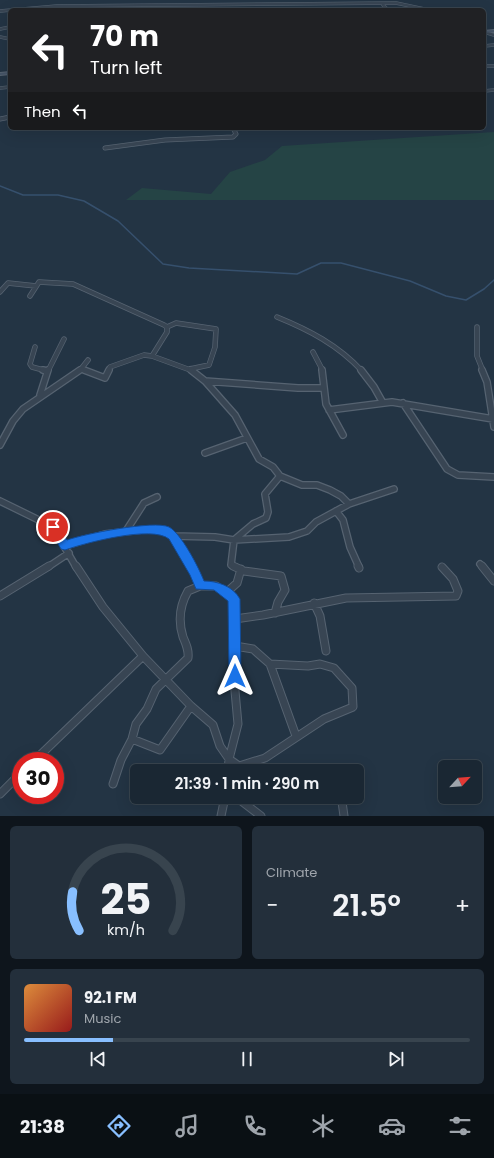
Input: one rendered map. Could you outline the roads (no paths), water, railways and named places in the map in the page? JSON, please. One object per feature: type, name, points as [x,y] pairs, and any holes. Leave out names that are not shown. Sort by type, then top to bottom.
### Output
[{"type":"street","points":[[57,7],[61,0]]},
{"type":"street","points":[[96,6],[99,0]]},
{"type":"street","points":[[139,6],[140,0]]},
{"type":"street","points":[[207,5],[212,0]]},
{"type":"street","points":[[338,0],[340,4]]},
{"type":"street","points":[[46,8],[396,3],[420,8]]},
{"type":"street","points":[[340,4],[402,5],[415,8]]},
{"type":"street","points":[[45,8],[96,6],[241,5]]},
{"type":"street","points":[[383,5],[386,8]]},
{"type":"street","points":[[106,148],[172,140],[233,137],[236,134],[234,130]]},
{"type":"street","points":[[30,296],[39,282],[73,284],[117,302],[168,328]]},
{"type":"street","points":[[0,292],[8,283],[36,286]]},
{"type":"street","points":[[277,317],[304,327],[330,342],[372,383],[383,403]]},
{"type":"street","points":[[152,356],[168,332],[168,328],[176,323],[216,329],[215,347],[209,365],[190,369]]},
{"type":"street","points":[[477,327],[477,356],[487,382],[494,427]]},
{"type":"street","points":[[40,395],[47,371],[64,340]]},
{"type":"street","points":[[35,347],[30,364],[32,367],[47,371]]},
{"type":"street","points":[[313,352],[324,373],[324,388],[329,410],[343,435]]},
{"type":"street","points":[[81,369],[105,378],[110,366],[144,355],[152,356],[190,369],[205,381],[235,415],[259,459],[273,467],[280,476],[302,485],[317,486],[330,490],[341,496],[349,504]]},
{"type":"street","points":[[0,445],[13,421],[22,409],[40,395],[81,369],[88,360]]},
{"type":"street","points":[[205,381],[298,388],[324,388]]},
{"type":"street","points":[[329,410],[383,403],[403,403],[493,419]]},
{"type":"street","points":[[403,403],[447,469],[458,475],[494,477]]},
{"type":"street","points":[[204,453],[247,438]]},
{"type":"street","points":[[275,613],[278,602],[285,590],[281,576],[241,569],[231,565],[234,540],[253,524],[266,518],[268,512],[265,494],[280,476]]},
{"type":"street","points":[[173,536],[215,537],[234,540],[276,539],[300,534],[312,527],[316,522],[349,504],[394,489]]},
{"type":"street","points":[[126,531],[144,503],[157,497]]},
{"type":"street","points":[[0,501],[53,527],[103,607],[143,656],[191,706],[213,725],[220,746],[229,759],[239,766],[257,762],[282,748],[296,736],[314,727],[324,719],[353,707],[352,688],[334,668],[320,664],[308,666],[270,664]]},
{"type":"street","points":[[336,511],[343,520],[350,547],[359,568]]},
{"type":"street","points":[[65,546],[77,541],[126,531],[166,530],[173,536],[195,573],[200,586]]},
{"type":"street","points":[[0,596],[27,581],[69,553]]},
{"type":"street","points":[[480,564],[494,581]]},
{"type":"street","points":[[235,619],[275,613],[345,598],[456,596],[458,591],[453,579],[442,567]]},
{"type":"street","points":[[226,592],[236,582],[241,569]]},
{"type":"street","points":[[112,784],[121,760],[132,739],[136,724],[147,709],[156,689],[188,658],[189,651],[179,616],[188,591],[200,586],[216,586],[234,599],[234,691],[238,724],[229,764]]},
{"type":"street","points":[[314,604],[320,616],[326,651]]},
{"type":"street","points":[[235,646],[253,649],[270,664],[296,736]]},
{"type":"street","points":[[43,752],[143,656]]},
{"type":"street","points":[[132,739],[160,750],[191,706]]},
{"type":"street","points":[[0,794],[12,783]]},
{"type":"street","points":[[221,816],[224,804]]},
{"type":"street","points":[[245,804],[261,816]]},
{"type":"street","points":[[342,804],[344,816]]},
{"type":"waterway","points":[[0,186],[23,195],[58,195],[84,201],[118,221],[163,264],[189,268],[297,274],[321,263],[341,263],[410,281],[446,296],[466,300],[484,289],[494,280]]}]
